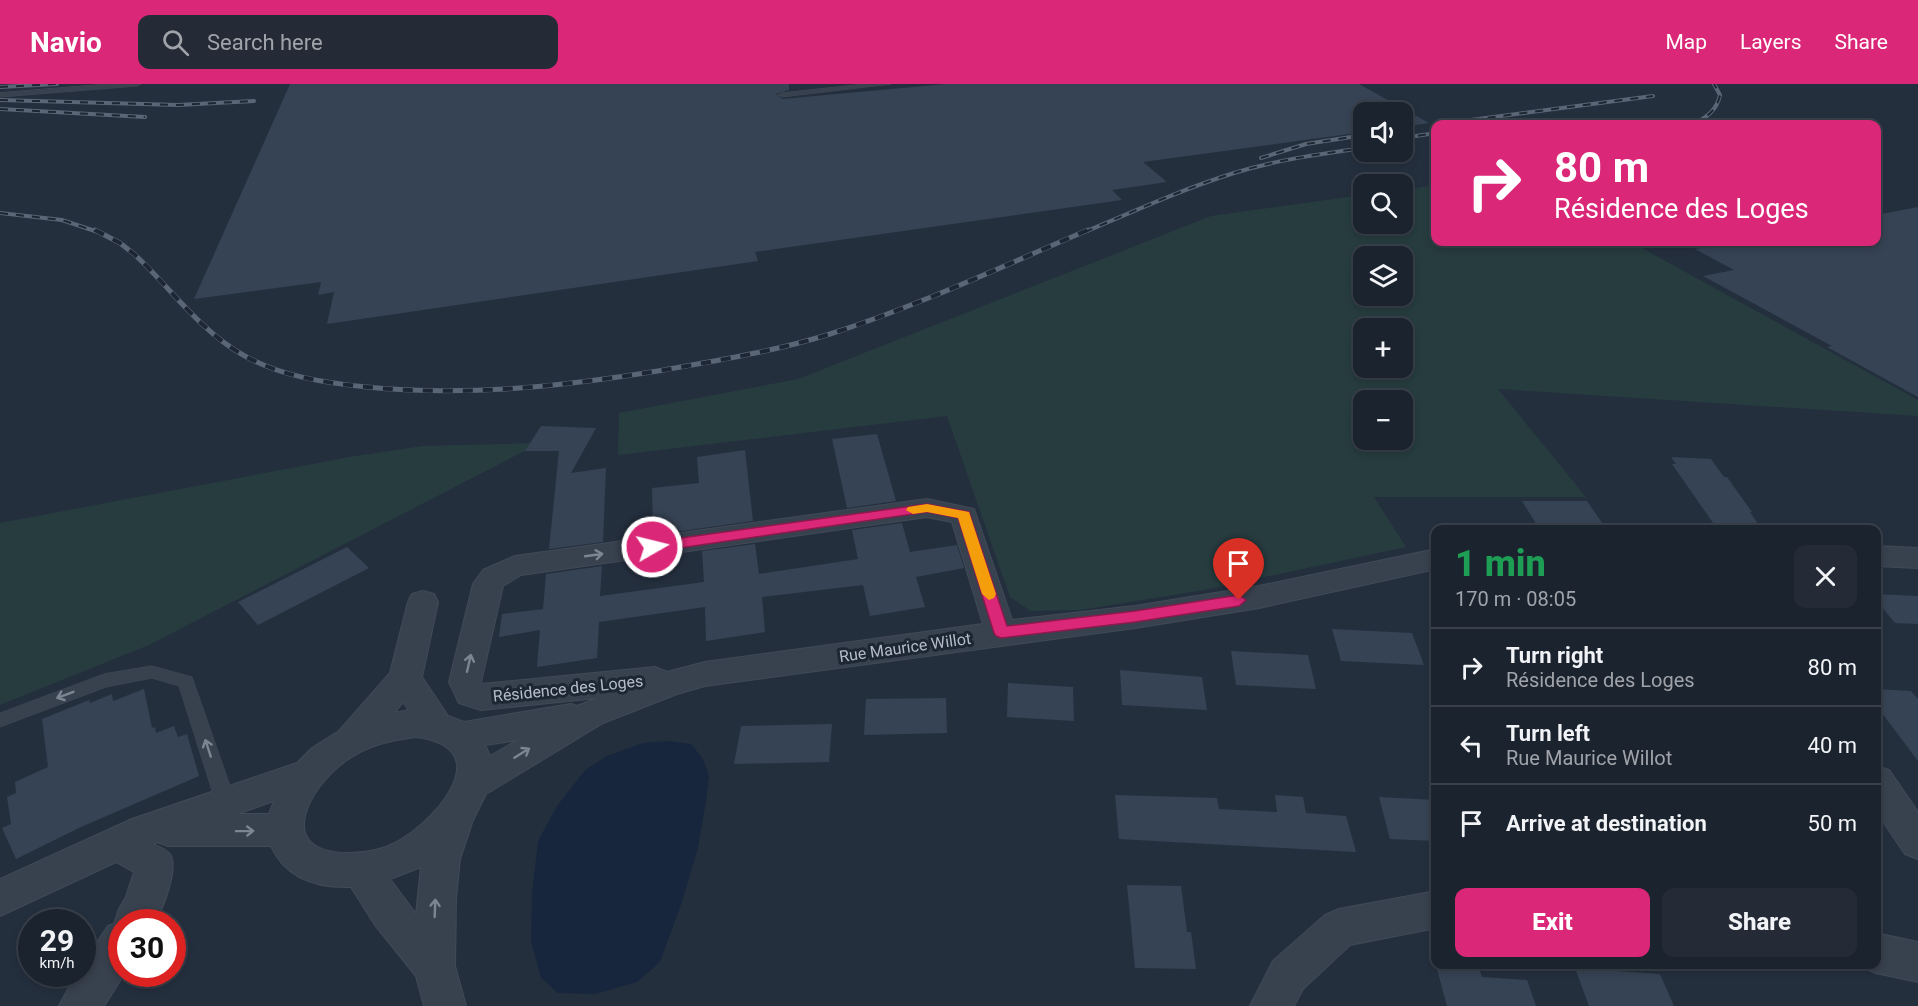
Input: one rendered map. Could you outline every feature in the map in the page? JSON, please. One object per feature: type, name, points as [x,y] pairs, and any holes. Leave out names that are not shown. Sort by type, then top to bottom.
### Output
[{"type":"street","name":"Résidence des Loges","points":[[705,674],[481,697],[471,694],[465,682],[488,584],[493,577],[515,566],[927,508],[964,515],[1001,633]]},
{"type":"street","points":[[1881,556],[1918,558]]},
{"type":"street","name":"Rue Maurice Willot","points":[[465,799],[591,714],[669,684],[705,674],[1259,597],[1431,560]]},
{"type":"street","points":[[423,602],[405,678],[347,742],[308,774],[294,792],[287,811],[285,830],[292,850],[308,864],[333,871],[362,870],[389,863],[416,850],[440,833],[465,799]]},
{"type":"street","points":[[405,678],[448,731],[470,749],[475,766],[465,799],[441,859],[435,898],[434,966],[445,1006]]},
{"type":"street","name":"Rue Maurice Willot","points":[[448,731],[591,714]]},
{"type":"street","points":[[347,742],[393,725],[416,723],[448,731]]},
{"type":"street","points":[[0,898],[132,837],[308,774]]},
{"type":"street","points":[[1881,788],[1918,842]]},
{"type":"street","points":[[132,837],[285,830]]},
{"type":"street","points":[[132,837],[155,864],[141,909]]},
{"type":"street","points":[[362,870],[389,912],[434,966]]},
{"type":"street","points":[[1271,1006],[1288,975],[1339,928],[1431,910]]},
{"type":"street","points":[[1881,954],[1918,962]]},
{"type":"street","points":[[80,1006],[108,962]]},
{"type":"lane","points":[[0,95],[137,84]]},
{"type":"lane","points":[[782,95],[887,84]]},
{"type":"lane","points":[[0,720],[104,681],[152,672],[186,682],[226,803]]},
{"type":"green space","points":[[1431,186],[1431,246],[1638,246],[1918,400],[1918,416],[1498,389],[1586,497],[1374,497],[1406,547],[1204,590],[1080,610],[1031,611],[1010,597],[947,416],[618,455],[619,413],[798,379],[1211,216],[1353,196],[1353,234],[1413,234],[1413,188]]},
{"type":"green space","points":[[540,443],[149,645],[0,705],[0,523],[355,456],[423,446]]},
{"type":"water","points":[[668,741],[691,744],[703,759],[709,776],[698,848],[682,902],[660,962],[637,982],[595,994],[558,993],[541,978],[531,941],[532,893],[538,841],[557,806],[585,770],[607,756],[643,743]]},
{"type":"building","points":[[290,84],[789,84],[789,90],[776,94],[782,99],[946,84],[1359,84],[1391,102],[1353,102],[1353,133],[1143,162],[1167,182],[1112,190],[1122,200],[755,252],[758,261],[327,324],[334,292],[318,295],[321,282],[194,299]]},
{"type":"building","points":[[1413,114],[1429,123],[1413,125]]},
{"type":"building","points":[[1918,207],[1918,397],[1827,347],[1832,346],[1703,276],[1734,270],[1695,249],[1712,246],[1881,246],[1881,214]]},
{"type":"building","points":[[541,426],[596,428],[571,473],[606,468],[603,542],[549,549],[559,451],[525,451]]},
{"type":"building","points":[[877,434],[896,501],[847,508],[832,439]]},
{"type":"building","points":[[745,450],[753,521],[653,535],[652,488],[699,483],[697,457]]},
{"type":"building","points":[[1671,457],[1711,459],[1724,477],[1727,477],[1758,524],[1715,525],[1672,464],[1676,464]]},
{"type":"building","points":[[1522,501],[1587,501],[1604,525],[1537,525]]},
{"type":"building","points":[[902,523],[910,552],[957,545],[964,568],[916,577],[925,607],[870,616],[863,585],[762,597],[765,632],[706,641],[705,607],[599,622],[597,658],[537,667],[540,630],[499,637],[502,614],[543,609],[546,574],[602,566],[600,596],[704,582],[702,551],[755,544],[759,574],[858,559],[852,530]]},
{"type":"building","points":[[347,547],[369,568],[258,625],[238,602]]},
{"type":"building","points":[[1881,594],[1918,596],[1918,624],[1895,623],[1881,606]]},
{"type":"building","points":[[1332,629],[1412,633],[1424,665],[1341,661]]},
{"type":"building","points":[[1231,651],[1308,655],[1316,689],[1236,685]]},
{"type":"building","points":[[1120,670],[1202,677],[1207,710],[1122,705]]},
{"type":"building","points":[[1008,683],[1073,687],[1074,721],[1007,717]]},
{"type":"building","points":[[144,689],[152,728],[155,727],[156,733],[174,726],[178,737],[187,734],[199,776],[81,827],[16,859],[2,828],[11,824],[7,797],[16,793],[15,782],[48,767],[42,719],[89,700],[90,703],[112,694],[113,701]]},
{"type":"building","points":[[1881,689],[1911,691],[1918,699],[1918,761],[1881,712]]},
{"type":"building","points":[[946,698],[947,733],[864,735],[866,699]]},
{"type":"building","points":[[832,724],[829,762],[734,764],[741,726]]},
{"type":"building","points":[[1115,795],[1217,798],[1219,809],[1277,812],[1275,795],[1303,797],[1306,813],[1346,816],[1356,852],[1119,839]]},
{"type":"building","points":[[1379,797],[1431,800],[1431,841],[1390,839]]},
{"type":"building","points":[[1127,885],[1181,886],[1187,932],[1191,932],[1196,969],[1135,968]]},
{"type":"building","points":[[1437,969],[1480,971],[1482,977],[1527,980],[1536,1006],[1447,1006]]},
{"type":"building","points":[[1575,969],[1660,974],[1674,1006],[1589,1006]]},
{"type":"railway","points":[[0,87],[57,84]]},
{"type":"railway","points":[[1700,120],[1717,105],[1720,95],[1714,84]]},
{"type":"railway","points":[[1470,120],[1653,96]]},
{"type":"railway","points":[[0,100],[178,105],[254,101]]},
{"type":"railway","points":[[0,109],[145,117]]},
{"type":"railway","points":[[1413,136],[1431,134]]},
{"type":"railway","points":[[1261,158],[1306,144],[1353,137]]},
{"type":"railway","points":[[1085,232],[1177,193],[1250,168],[1353,150]]},
{"type":"railway","points":[[0,213],[62,220],[98,232]]},
{"type":"railway","points":[[95,230],[120,243],[134,254],[212,333],[227,345],[257,362],[287,373],[335,383],[441,391],[516,388],[590,381],[706,363],[789,345],[830,334],[895,311],[1088,230]]},
{"type":"slow traffic","points":[[913,510],[927,508],[964,515],[989,594]]},
{"type":"route","points":[[652,547],[927,508],[964,515],[1001,633],[1239,600]]}]
